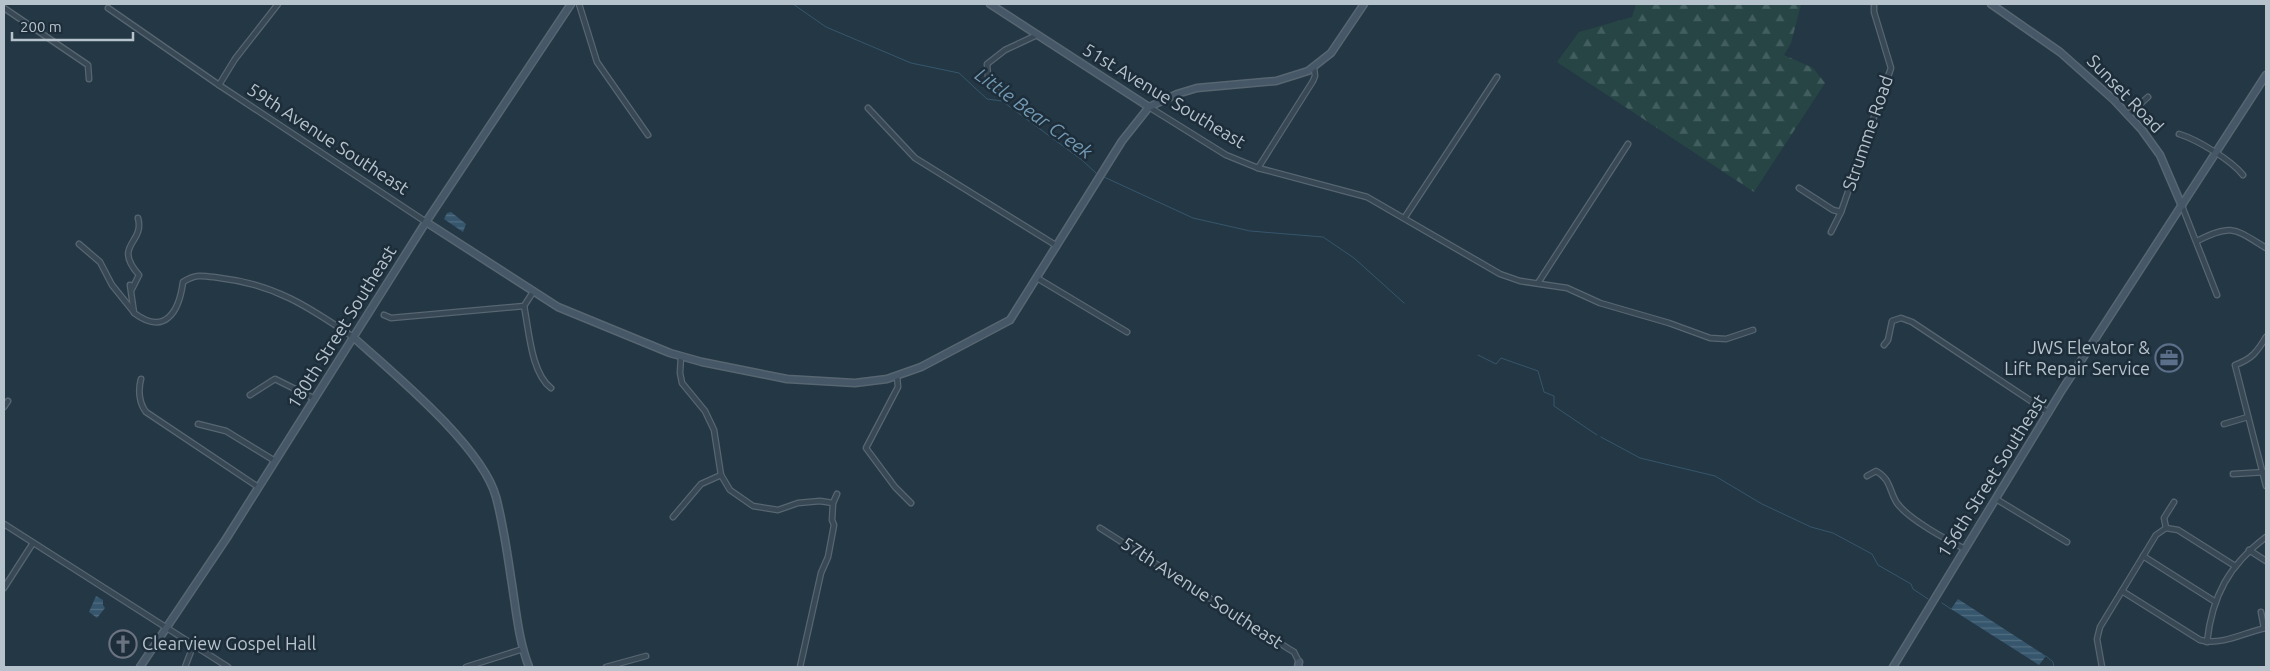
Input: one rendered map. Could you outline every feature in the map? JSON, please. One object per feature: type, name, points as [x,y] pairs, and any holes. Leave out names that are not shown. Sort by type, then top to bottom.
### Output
[{"type":"street","points":[[219,85],[252,36],[278,4]]},
{"type":"street","name":"180th Street Southeast","points":[[140,667],[275,462],[426,222],[571,4]]},
{"type":"street","points":[[579,4],[597,62],[648,135]]},
{"type":"street","name":"51st Avenue Southeast","points":[[990,4],[1148,107],[1226,155],[1258,168],[1367,196],[1482,265],[1520,281],[1538,283],[1550,287],[1567,288],[1600,303],[1663,321],[1710,338],[1726,339],[1753,330]]},
{"type":"street","points":[[1148,107],[1196,88],[1276,81],[1314,68],[1335,48],[1364,4]]},
{"type":"street","name":"Strumme Road","points":[[1831,232],[1841,212],[1891,68],[1874,12],[1874,4]]},
{"type":"street","name":"Sunset Road","points":[[1991,4],[2060,52],[2128,115],[2146,135],[2160,155],[2197,241],[2217,295]]},
{"type":"street","points":[[4,8],[88,65],[89,79]]},
{"type":"street","name":"59th Avenue Southeast","points":[[108,8],[219,85],[426,222],[533,292],[565,310],[681,356],[787,379],[855,383],[897,376],[927,364],[1010,320],[1130,128],[1148,107]]},
{"type":"street","points":[[1002,90],[988,77],[987,64],[1004,50],[1037,35]]},
{"type":"street","points":[[1258,168],[1313,81],[1315,76],[1314,68]]},
{"type":"street","name":"156th Street Southeast","points":[[1893,667],[2049,413],[2215,154],[2263,87],[2266,75]]},
{"type":"street","points":[[1405,218],[1497,77]]},
{"type":"street","points":[[2128,115],[2148,97]]},
{"type":"street","points":[[868,108],[915,158],[1057,246]]},
{"type":"street","points":[[2179,134],[2190,138],[2238,168],[2243,176]]},
{"type":"street","points":[[1538,283],[1628,144]]},
{"type":"street","points":[[1799,188],[1833,210],[1841,212]]},
{"type":"street","points":[[134,312],[131,287],[139,275],[130,265],[128,252],[138,230],[138,218]]},
{"type":"street","points":[[2197,241],[2223,230],[2234,230],[2266,248]]},
{"type":"street","points":[[79,244],[100,262],[112,285],[134,312],[146,321],[153,323],[162,321],[175,313],[180,301],[183,282],[193,276],[237,280],[276,291],[315,311],[353,338],[404,382],[470,450],[495,494],[504,533],[523,649],[529,667]]},
{"type":"street","points":[[1037,278],[1127,332]]},
{"type":"street","points":[[533,292],[524,306],[537,370],[543,382],[551,388]]},
{"type":"street","points":[[384,315],[391,318],[524,306]]},
{"type":"street","points":[[1884,345],[1888,340],[1892,321],[1901,318],[1912,322],[2049,413]]},
{"type":"street","points":[[2266,337],[2255,355],[2235,365],[2266,486]]},
{"type":"street","points":[[681,356],[680,372],[682,383],[705,411],[714,430],[721,475],[730,490],[753,506],[778,510],[798,503],[820,501],[833,503]]},
{"type":"street","points":[[897,376],[898,387],[866,448],[895,487],[911,503]]},
{"type":"street","points":[[141,379],[138,387],[141,402],[146,412],[258,487]]},
{"type":"street","points":[[250,395],[275,379],[315,399]]},
{"type":"street","points":[[4,408],[8,401]]},
{"type":"street","points":[[2224,424],[2248,417]]},
{"type":"street","points":[[198,424],[226,431],[275,462]]},
{"type":"street","points":[[1867,476],[1876,471],[1879,473],[1888,480],[1897,503],[1938,535],[1965,549]]},
{"type":"street","points":[[2233,474],[2264,473]]},
{"type":"street","points":[[673,517],[701,484],[721,475]]},
{"type":"street","points":[[800,667],[821,573],[828,557],[834,525],[832,520],[833,503],[838,494]]},
{"type":"street","points":[[1996,499],[2067,542]]},
{"type":"street","points":[[2166,528],[2164,518],[2174,502]]},
{"type":"street","points":[[4,524],[228,667]]},
{"type":"street","name":"57th Avenue Southeast","points":[[1100,528],[1294,652],[1298,665]]},
{"type":"street","points":[[2102,667],[2097,638],[2100,627],[2159,531],[2166,528],[2178,530],[2235,566]]},
{"type":"street","points":[[2207,642],[2214,601],[2235,566],[2249,550],[2266,537]]},
{"type":"street","points":[[4,588],[33,543]]},
{"type":"street","points":[[2249,550],[2266,561]]},
{"type":"street","points":[[2143,556],[2214,601]]},
{"type":"street","points":[[2122,591],[2200,640],[2207,642],[2219,641],[2265,628],[2262,612]]},
{"type":"street","points":[[185,667],[193,646]]},
{"type":"street","points":[[466,667],[523,649]]},
{"type":"street","points":[[606,667],[646,656]]},
{"type":"street","points":[[214,667],[218,661]]},
{"type":"green space","points":[[1636,4],[1809,4],[1801,5],[1791,43],[1784,55],[1813,68],[1825,83],[1754,192],[1557,62],[1579,32],[1632,17]]},
{"type":"water","points":[[451,212],[466,224],[463,232],[444,219],[447,213]]},
{"type":"water","points":[[96,596],[103,600],[105,608],[97,618],[89,612]]},
{"type":"water","points":[[1958,599],[2046,656],[2039,665],[1951,609]]},
{"type":"waterway","name":"Little Bear Creek","points":[[793,4],[826,27],[911,63],[959,73],[987,99],[1002,101],[1082,160],[1096,173]]},
{"type":"waterway","name":"Little Bear Creek","points":[[1104,177],[1193,218],[1250,231],[1323,237],[1354,258],[1404,303]]},
{"type":"waterway","points":[[1478,355],[1496,364],[1501,358],[1538,371],[1544,392],[1554,396],[1554,406],[1597,435]]},
{"type":"waterway","points":[[1601,437],[1640,458],[1715,476],[1762,504],[1811,527],[1833,533],[1872,554],[1878,565],[1911,584],[1913,589],[1928,599]]},
{"type":"waterway","points":[[1942,603],[1951,609]]},
{"type":"waterway","points":[[2046,656],[2053,662],[2054,667]]},
{"type":"place","name":"JWS Elevator & Lift Repair Service","points":[[2169,358]]},
{"type":"place","name":"Clearview Gospel Hall","points":[[123,644]]}]
